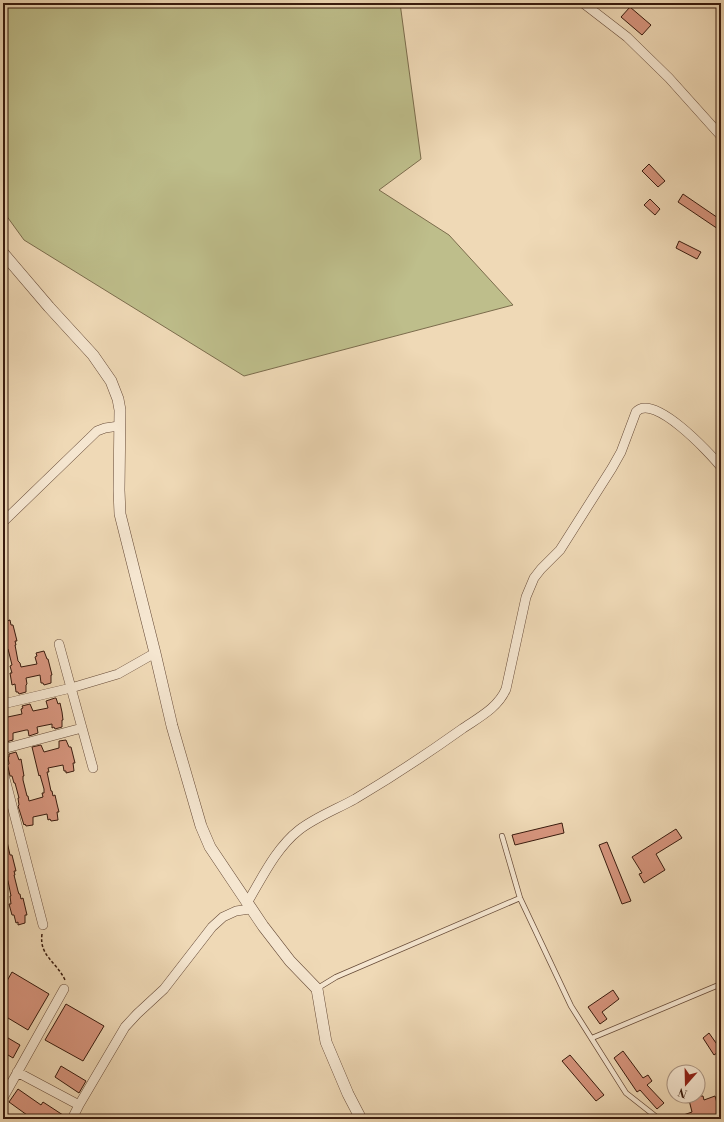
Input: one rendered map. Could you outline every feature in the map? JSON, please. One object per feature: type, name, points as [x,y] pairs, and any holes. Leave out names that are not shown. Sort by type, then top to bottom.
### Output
[{"type":"street","points":[[583,3],[627,37],[669,78],[721,136]]},
{"type":"street","points":[[3,252],[49,307],[93,355],[111,381],[120,410],[120,514],[172,726],[201,826],[210,848],[263,926],[290,960],[317,989],[326,1042],[348,1094],[361,1119]]},
{"type":"street","points":[[72,1119],[125,1027],[164,989],[212,927],[223,917],[249,906],[272,862],[290,838],[301,828],[354,800],[398,773],[489,710],[502,697],[506,689],[530,584],[541,569],[560,550],[622,452],[636,412],[639,408],[644,407],[650,409],[678,424],[702,445],[721,467]]},
{"type":"street","points":[[3,522],[97,431],[119,426]]},
{"type":"street","points":[[59,644],[93,768]]},
{"type":"street","points":[[3,704],[71,688],[118,674],[155,653]]},
{"type":"street","points":[[3,749],[82,728]]},
{"type":"street","points":[[3,771],[43,925]]},
{"type":"street","points":[[3,1098],[64,989]]},
{"type":"street","points":[[18,1072],[79,1105]]},
{"type":"lane","points":[[502,836],[520,898],[571,1006],[626,1093],[659,1119]]},
{"type":"lane","points":[[317,989],[336,977],[520,898]]},
{"type":"lane","points":[[592,1038],[721,984]]},
{"type":"path","points":[[43,925],[41,943],[44,951],[62,973],[66,982],[64,989]]},
{"type":"green space","points":[[3,3],[400,3],[421,159],[379,190],[449,235],[513,305],[244,376],[24,240],[3,211]]},
{"type":"building","points":[[630,7],[651,25],[642,35],[621,17]]},
{"type":"building","points":[[649,164],[665,181],[658,187],[642,171]]},
{"type":"building","points":[[683,194],[721,220],[721,231],[678,202]]},
{"type":"building","points":[[650,199],[660,209],[655,215],[644,205]]},
{"type":"building","points":[[679,241],[701,252],[697,259],[676,248]]},
{"type":"building","points":[[10,620],[11,625],[13,625],[17,641],[15,641],[15,645],[18,661],[21,667],[37,664],[35,657],[37,656],[36,653],[44,651],[48,659],[52,675],[51,683],[44,685],[41,683],[40,675],[26,678],[26,692],[19,694],[16,692],[15,684],[12,685],[10,673],[12,673],[10,666],[12,665],[8,649],[6,649],[3,641],[3,622]]},
{"type":"building","points":[[56,698],[58,704],[60,703],[62,712],[62,727],[55,729],[54,727],[52,728],[52,724],[37,727],[38,733],[29,736],[28,730],[26,730],[13,733],[13,740],[6,742],[5,740],[3,741],[3,718],[22,714],[22,706],[30,704],[33,711],[48,708],[46,701]]},
{"type":"building","points":[[66,740],[69,747],[71,747],[75,763],[73,763],[74,771],[66,773],[63,765],[48,768],[49,772],[47,772],[51,791],[53,796],[55,795],[59,812],[57,812],[58,820],[48,820],[47,814],[33,817],[33,825],[26,826],[25,824],[24,825],[18,806],[19,798],[15,783],[12,776],[10,776],[7,765],[9,764],[9,754],[16,752],[19,760],[21,759],[24,776],[23,780],[29,801],[43,797],[42,793],[44,793],[32,747],[41,745],[44,752],[59,748],[59,741]]},
{"type":"building","points":[[562,823],[564,833],[515,845],[512,835]]},
{"type":"building","points":[[676,829],[682,838],[656,854],[665,870],[644,883],[639,874],[642,873],[632,857]]},
{"type":"building","points":[[3,837],[6,837],[10,855],[12,855],[16,871],[14,871],[14,875],[18,891],[21,899],[23,898],[27,915],[25,915],[25,923],[18,925],[14,915],[12,915],[9,904],[11,904],[11,896],[8,881],[5,879],[3,870]]},
{"type":"building","points":[[607,842],[631,901],[622,904],[599,845]]},
{"type":"building","points":[[12,972],[49,994],[28,1030],[3,1015],[3,988]]},
{"type":"building","points":[[613,990],[619,999],[602,1012],[607,1019],[600,1024],[588,1007]]},
{"type":"building","points":[[66,1004],[104,1026],[83,1061],[45,1040]]},
{"type":"building","points":[[709,1033],[721,1050],[714,1055],[703,1038]]},
{"type":"building","points":[[3,1035],[20,1045],[13,1058],[3,1052]]},
{"type":"building","points":[[623,1051],[643,1078],[648,1075],[652,1081],[647,1085],[664,1103],[657,1109],[640,1090],[637,1092],[614,1058]]},
{"type":"building","points":[[570,1055],[604,1095],[596,1101],[562,1061]]},
{"type":"building","points":[[61,1066],[86,1081],[79,1093],[55,1077]]},
{"type":"building","points":[[18,1089],[41,1105],[43,1102],[66,1117],[66,1119],[35,1119],[27,1115],[9,1102]]},
{"type":"building","points":[[715,1096],[721,1116],[711,1119],[675,1119],[692,1112],[690,1104],[706,1104],[706,1099]]}]
